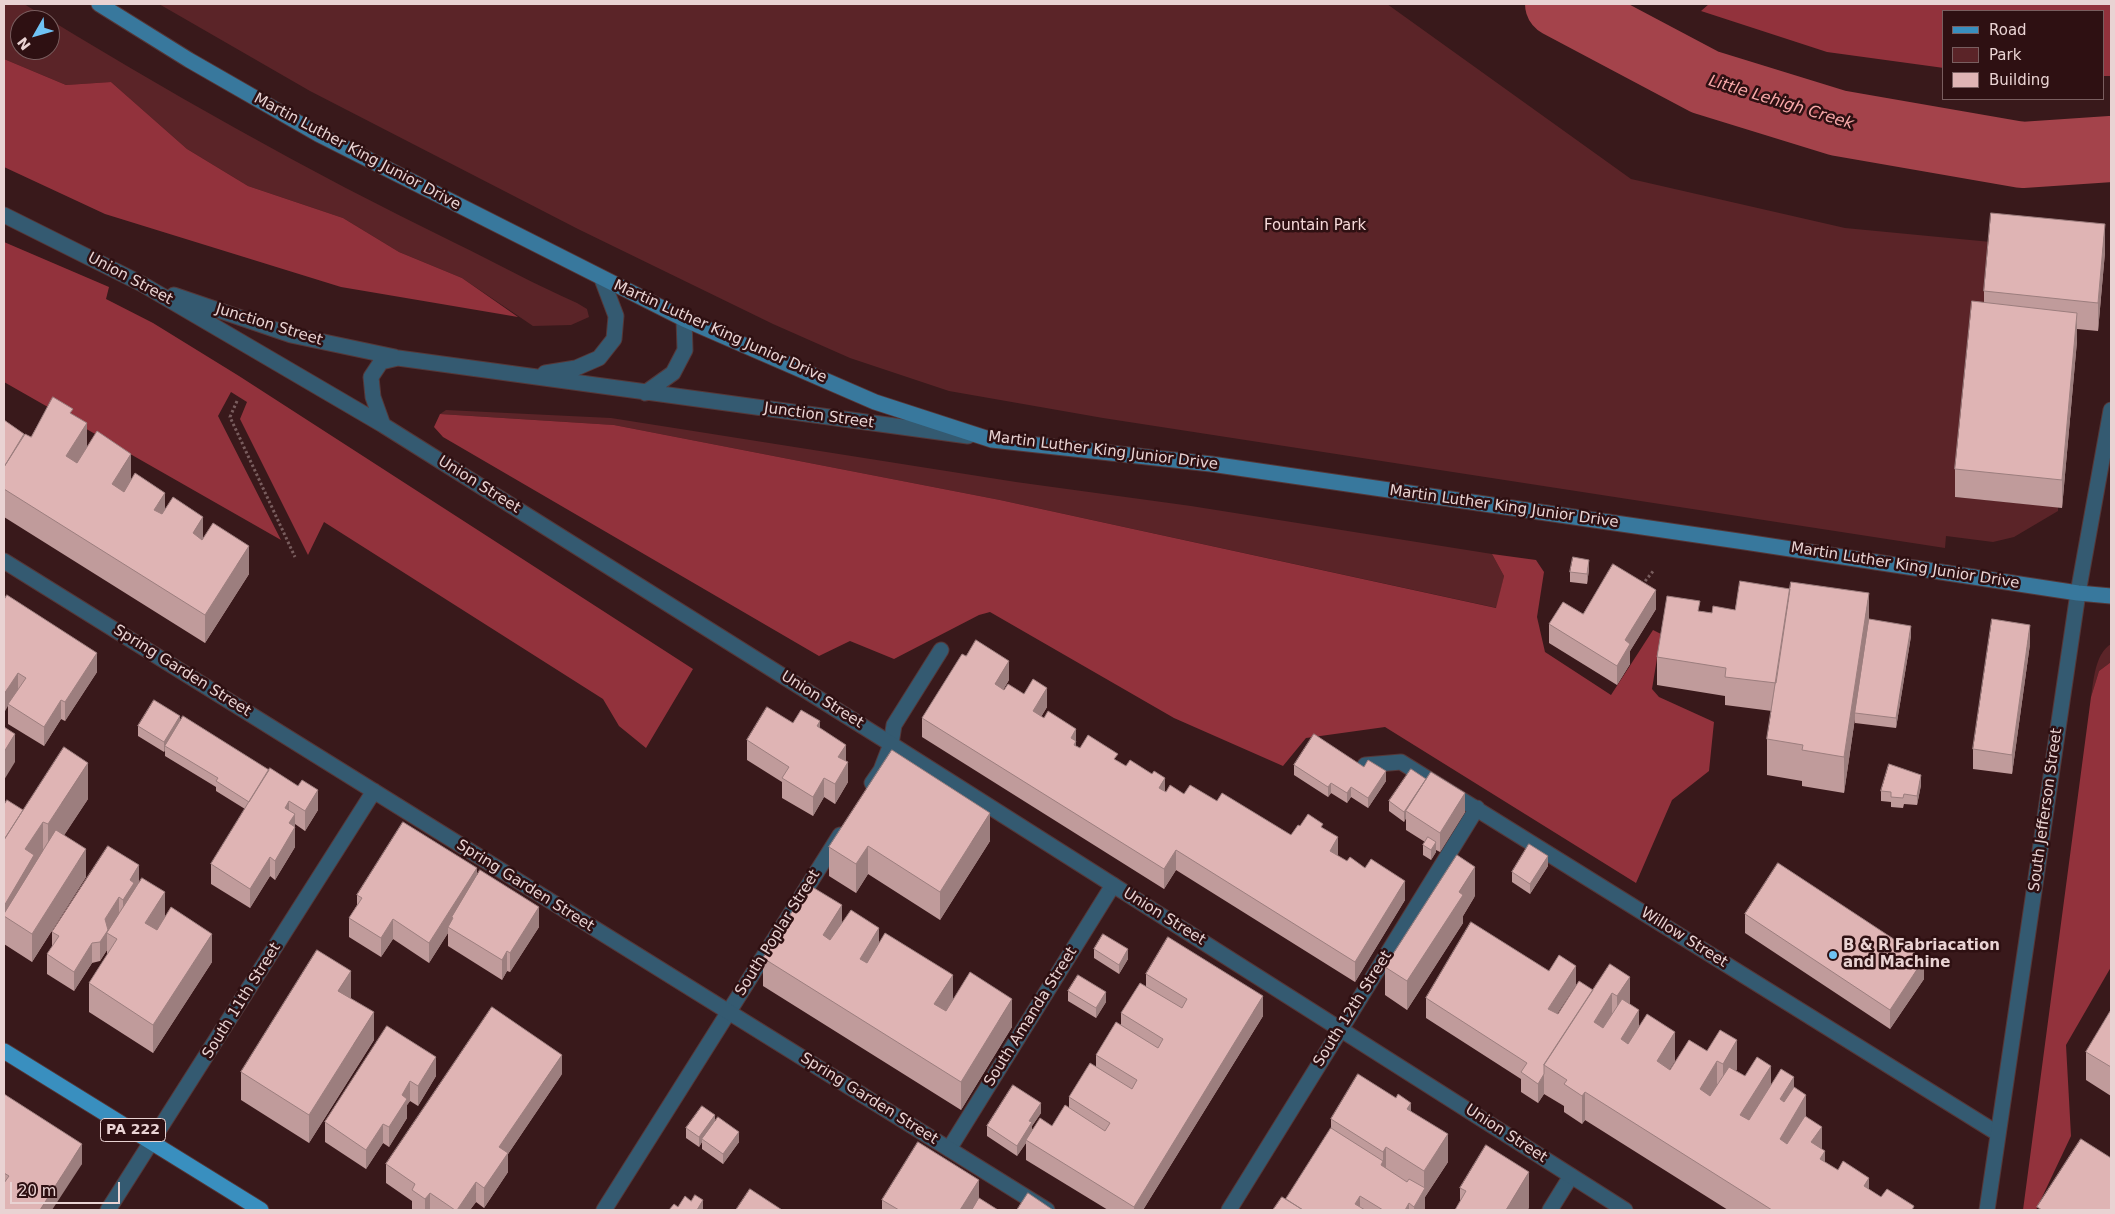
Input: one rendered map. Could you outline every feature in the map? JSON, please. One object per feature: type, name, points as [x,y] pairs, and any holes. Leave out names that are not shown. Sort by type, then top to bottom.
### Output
[{"type":"main road","name":"Martin Luther King Junior Drive","points":[[99,4],[189,60],[318,134],[602,279],[684,319],[875,402],[992,440],[1211,464],[2078,593],[2111,596]]},
{"type":"main road","name":"PA 222","points":[[4,1051],[261,1210]]},
{"type":"street","name":"Union Street","points":[[4,215],[142,284],[383,425],[892,744],[1625,1210]]},
{"type":"street","name":"Junction Street","points":[[531,376],[576,368],[599,358],[614,338],[616,316],[602,279]]},
{"type":"street","name":"Junction Street","points":[[142,284],[291,335],[398,358],[992,440]]},
{"type":"street","points":[[646,393],[673,373],[685,350],[684,319]]},
{"type":"street","points":[[383,425],[373,397],[371,377],[381,362],[398,358]]},
{"type":"street","name":"South Jefferson Street","points":[[1988,1210],[1997,1134],[2078,593],[2111,410]]},
{"type":"street","name":"Spring Garden Street","points":[[4,560],[1047,1210]]},
{"type":"street","points":[[865,794],[880,770],[892,744],[894,725],[941,650]]},
{"type":"street","name":"Willow Street","points":[[1365,765],[1401,762],[1997,1134]]},
{"type":"street","name":"South 11th Street","points":[[108,1210],[153,1142],[374,791]]},
{"type":"street","name":"South 12th Street","points":[[1229,1210],[1477,808]]},
{"type":"street","name":"South Poplar Street","points":[[604,1210],[850,819]]},
{"type":"street","name":"South Amanda Street","points":[[949,1149],[1113,885]]},
{"type":"street","points":[[1550,1210],[1571,1176]]},
{"type":"path","points":[[237,401],[230,417],[296,557]]},
{"type":"path","points":[[1639,590],[1654,570]]},
{"type":"green space","points":[[4,4],[24,4],[34,10],[10,10],[10,60],[60,60],[60,26],[236,129],[400,216],[577,303],[587,309],[589,317],[571,325],[533,326],[462,278],[399,252],[343,218],[248,186],[187,149],[111,82],[66,85],[4,59]]},
{"type":"green space","name":"Fountain Park","points":[[159,4],[1387,4],[1631,179],[1845,228],[1991,242],[1984,320],[1955,497],[2058,507],[2058,511],[2014,537],[1993,542],[1946,536],[1945,548],[1103,418],[949,391],[850,358],[773,324],[578,229],[310,91]]},
{"type":"green space","points":[[446,410],[611,418],[1016,482],[1191,506],[1492,554],[1504,576],[1497,608],[1000,500],[614,425],[440,414]]},
{"type":"green space","points":[[2111,644],[2111,662],[2099,671],[2091,697],[2098,660]]},
{"type":"shaded area","points":[[1709,4],[2111,4],[2111,76],[2105,76],[2105,10],[1942,10],[1942,68],[1827,52],[1701,11]]},
{"type":"shaded area","points":[[4,59],[66,85],[111,82],[187,149],[248,186],[343,218],[399,252],[462,278],[518,317],[341,287],[105,214],[4,167]]},
{"type":"shaded area","points":[[4,242],[109,287],[106,299],[153,323],[239,376],[693,669],[646,748],[619,726],[603,699],[324,522],[308,555],[240,419],[247,402],[231,392],[218,416],[281,540],[4,382]]},
{"type":"shaded area","points":[[440,414],[614,425],[1000,500],[1496,608],[1504,576],[1492,554],[1536,560],[1544,572],[1537,617],[1545,652],[1611,695],[1653,630],[1661,634],[1652,689],[1659,697],[1714,722],[1709,771],[1672,800],[1636,883],[1385,727],[1306,738],[1283,766],[1174,718],[990,612],[979,615],[894,659],[850,641],[819,656],[443,437],[434,427]]},
{"type":"shaded area","points":[[2111,662],[2111,967],[2066,1045],[2071,1136],[2036,1210],[2023,1210],[2091,697],[2099,671]]},
{"type":"building","points":[[1991,213],[2105,224],[2098,303],[1984,291]]},
{"type":"building","points":[[1972,301],[2077,313],[2062,480],[1955,469]]},
{"type":"building","points":[[53,397],[73,409],[70,413],[87,423],[66,456],[77,463],[97,431],[131,454],[112,484],[124,492],[135,473],[165,493],[154,510],[162,514],[173,497],[203,517],[193,533],[202,540],[213,523],[249,546],[205,615],[4,489],[4,467],[25,434],[31,437]]},
{"type":"building","points":[[4,420],[24,434],[4,467]]},
{"type":"building","points":[[1573,557],[1589,560],[1587,574],[1570,572]]},
{"type":"building","points":[[1613,564],[1656,590],[1625,640],[1630,644],[1617,666],[1549,624],[1563,602],[1583,614]]},
{"type":"building","points":[[1740,581],[1790,589],[1776,683],[1725,677],[1726,668],[1657,657],[1667,596],[1700,601],[1698,611],[1712,613],[1713,606],[1735,610]]},
{"type":"building","points":[[1791,582],[1869,593],[1844,757],[1802,750],[1803,745],[1767,739]]},
{"type":"building","points":[[7,595],[97,653],[65,702],[61,700],[44,727],[8,704],[26,678],[18,673],[4,694],[4,600]]},
{"type":"building","points":[[1869,619],[1911,626],[1896,718],[1855,713]]},
{"type":"building","points":[[1992,619],[2030,625],[2012,755],[1973,749]]},
{"type":"building","points":[[976,640],[1009,661],[995,684],[1004,690],[1008,684],[1024,694],[1033,679],[1047,688],[1033,711],[1044,718],[1048,711],[1076,729],[1071,738],[1076,741],[1074,745],[1080,748],[1088,735],[1118,754],[1114,759],[1126,766],[1130,760],[1152,774],[1154,771],[1165,778],[1159,788],[1166,792],[1170,785],[1184,794],[1190,785],[1217,801],[1222,793],[1291,835],[1308,814],[1323,824],[1321,827],[1338,837],[1330,851],[1347,861],[1350,857],[1365,868],[1371,859],[1405,881],[1355,962],[1176,850],[1164,869],[922,718],[962,654],[966,656]]},
{"type":"building","points":[[154,700],[180,716],[164,742],[138,726]]},
{"type":"building","points":[[767,707],[793,723],[801,710],[820,721],[817,726],[846,745],[838,757],[848,762],[835,784],[824,778],[813,797],[782,778],[789,767],[747,740]]},
{"type":"building","points":[[183,716],[269,770],[249,802],[216,781],[218,778],[165,746]]},
{"type":"building","points":[[4,727],[15,734],[4,752]]},
{"type":"building","points":[[1314,734],[1364,767],[1368,760],[1386,771],[1368,798],[1351,787],[1347,793],[1331,783],[1328,787],[1294,765]]},
{"type":"building","points":[[64,747],[88,763],[48,824],[43,822],[25,849],[34,855],[4,906],[4,840]]},
{"type":"building","points":[[892,750],[990,813],[940,892],[868,846],[856,864],[829,847]]},
{"type":"building","points":[[1889,764],[1921,775],[1917,796],[1904,794],[1903,798],[1891,797],[1891,792],[1881,791]]},
{"type":"building","points":[[270,768],[298,786],[302,780],[318,790],[305,811],[289,801],[285,808],[295,814],[289,823],[295,827],[275,861],[270,857],[250,889],[211,864]]},
{"type":"building","points":[[1411,769],[1426,779],[1404,812],[1389,801]]},
{"type":"building","points":[[1431,772],[1465,793],[1440,833],[1406,811]]},
{"type":"building","points":[[7,800],[23,810],[4,840],[4,805]]},
{"type":"building","points":[[403,822],[477,868],[429,943],[393,919],[381,938],[349,918],[362,898],[357,895]]},
{"type":"building","points":[[56,830],[86,849],[32,934],[4,916],[4,914]]},
{"type":"building","points":[[1428,837],[1436,842],[1431,850],[1423,845]]},
{"type":"building","points":[[1529,844],[1548,856],[1530,884],[1512,872]]},
{"type":"building","points":[[108,846],[139,865],[130,880],[134,883],[123,900],[119,897],[105,919],[108,930],[100,942],[92,943],[74,972],[47,954],[59,936],[52,932]]},
{"type":"building","points":[[1457,855],[1475,867],[1459,892],[1463,895],[1407,981],[1385,967]]},
{"type":"building","name":"B & R Fabriacation and Machine","points":[[1778,863],[1924,959],[1890,1010],[1745,914]]},
{"type":"building","points":[[480,870],[539,907],[510,953],[507,951],[502,960],[448,927]]},
{"type":"building","points":[[142,878],[165,892],[145,923],[157,930],[171,907],[212,934],[153,1025],[89,983],[117,939],[107,933]]},
{"type":"building","points":[[809,885],[842,905],[823,935],[830,940],[851,910],[879,928],[860,959],[867,963],[885,933],[953,975],[934,1004],[946,1011],[970,972],[1012,999],[961,1082],[763,958]]},
{"type":"building","points":[[1471,922],[1549,971],[1559,955],[1576,966],[1548,1009],[1558,1014],[1579,981],[1593,990],[1544,1065],[1544,1074],[1538,1084],[1521,1072],[1527,1063],[1426,998]]},
{"type":"building","points":[[1103,934],[1128,949],[1119,965],[1094,949]]},
{"type":"building","points":[[1168,937],[1263,996],[1134,1207],[1026,1140],[1040,1118],[1052,1126],[1065,1105],[1105,1131],[1110,1123],[1069,1097],[1090,1063],[1132,1089],[1137,1080],[1096,1055],[1116,1022],[1158,1048],[1163,1039],[1121,1013],[1140,983],[1182,1008],[1187,999],[1146,974]]},
{"type":"building","points":[[317,950],[351,971],[338,991],[374,1012],[309,1115],[241,1072]]},
{"type":"building","points":[[1610,964],[1630,977],[1617,996],[1612,993],[1594,1022],[1603,1028],[1622,999],[1639,1010],[1621,1039],[1628,1044],[1647,1014],[1675,1032],[1657,1061],[1670,1070],[1689,1040],[1707,1051],[1720,1030],[1737,1040],[1723,1064],[1717,1061],[1700,1089],[1710,1096],[1729,1067],[1745,1076],[1757,1057],[1771,1066],[1740,1115],[1749,1120],[1781,1069],[1794,1077],[1780,1099],[1784,1102],[1794,1087],[1806,1095],[1780,1139],[1787,1144],[1805,1116],[1822,1127],[1811,1142],[1825,1151],[1820,1159],[1838,1170],[1843,1161],[1869,1178],[1864,1186],[1881,1197],[1887,1189],[1914,1206],[1912,1210],[1772,1210],[1585,1092],[1582,1096],[1564,1084],[1567,1080],[1544,1065]]},
{"type":"building","points":[[1078,975],[1106,992],[1096,1008],[1068,991]]},
{"type":"building","points":[[492,1007],[562,1055],[499,1147],[508,1153],[484,1188],[476,1182],[457,1210],[455,1210],[430,1193],[425,1199],[412,1190],[415,1184],[386,1164]]},
{"type":"building","points":[[2111,1010],[2111,1067],[2086,1052]]},
{"type":"building","points":[[387,1026],[436,1057],[418,1086],[410,1081],[402,1095],[407,1099],[389,1127],[383,1124],[366,1150],[325,1122]]},
{"type":"building","points":[[1358,1074],[1396,1098],[1398,1094],[1411,1103],[1407,1109],[1448,1134],[1424,1171],[1386,1147],[1383,1152],[1331,1119]]},
{"type":"building","points":[[1013,1085],[1041,1103],[1029,1121],[1032,1122],[1017,1146],[987,1126]]},
{"type":"building","points":[[4,1094],[82,1144],[40,1210],[4,1210],[4,1183],[9,1176],[4,1173]]},
{"type":"building","points":[[702,1106],[715,1115],[699,1137],[686,1128]]},
{"type":"building","points":[[718,1117],[739,1132],[723,1154],[702,1139]]},
{"type":"building","points":[[1331,1128],[1383,1161],[1381,1165],[1407,1182],[1409,1179],[1425,1188],[1414,1207],[1409,1203],[1405,1210],[1383,1210],[1360,1196],[1355,1204],[1365,1210],[1303,1210],[1286,1199]]},
{"type":"building","points":[[2081,1139],[2111,1158],[2111,1210],[2042,1210],[2037,1207]]},
{"type":"building","points":[[918,1142],[979,1180],[960,1210],[899,1210],[882,1200]]},
{"type":"building","points":[[1486,1145],[1529,1172],[1506,1210],[1455,1210],[1466,1191],[1460,1188]]},
{"type":"building","points":[[750,1189],[782,1210],[736,1210]]},
{"type":"building","points":[[1028,1193],[1053,1210],[1017,1210]]},
{"type":"building","points":[[695,1195],[703,1200],[697,1210],[669,1210],[674,1204],[678,1207],[685,1196],[691,1201]]},
{"type":"building","points":[[1282,1197],[1303,1210],[1273,1210]]},
{"type":"building","points":[[979,1198],[998,1210],[972,1210]]},
{"type":"waterway","name":"Little Lehigh Creek","points":[[1558,4],[1705,82],[1838,123],[2022,155],[2111,149]]},
{"type":"place","name":"B & R Fabriacation and Machine","points":[[1833,955]]}]
